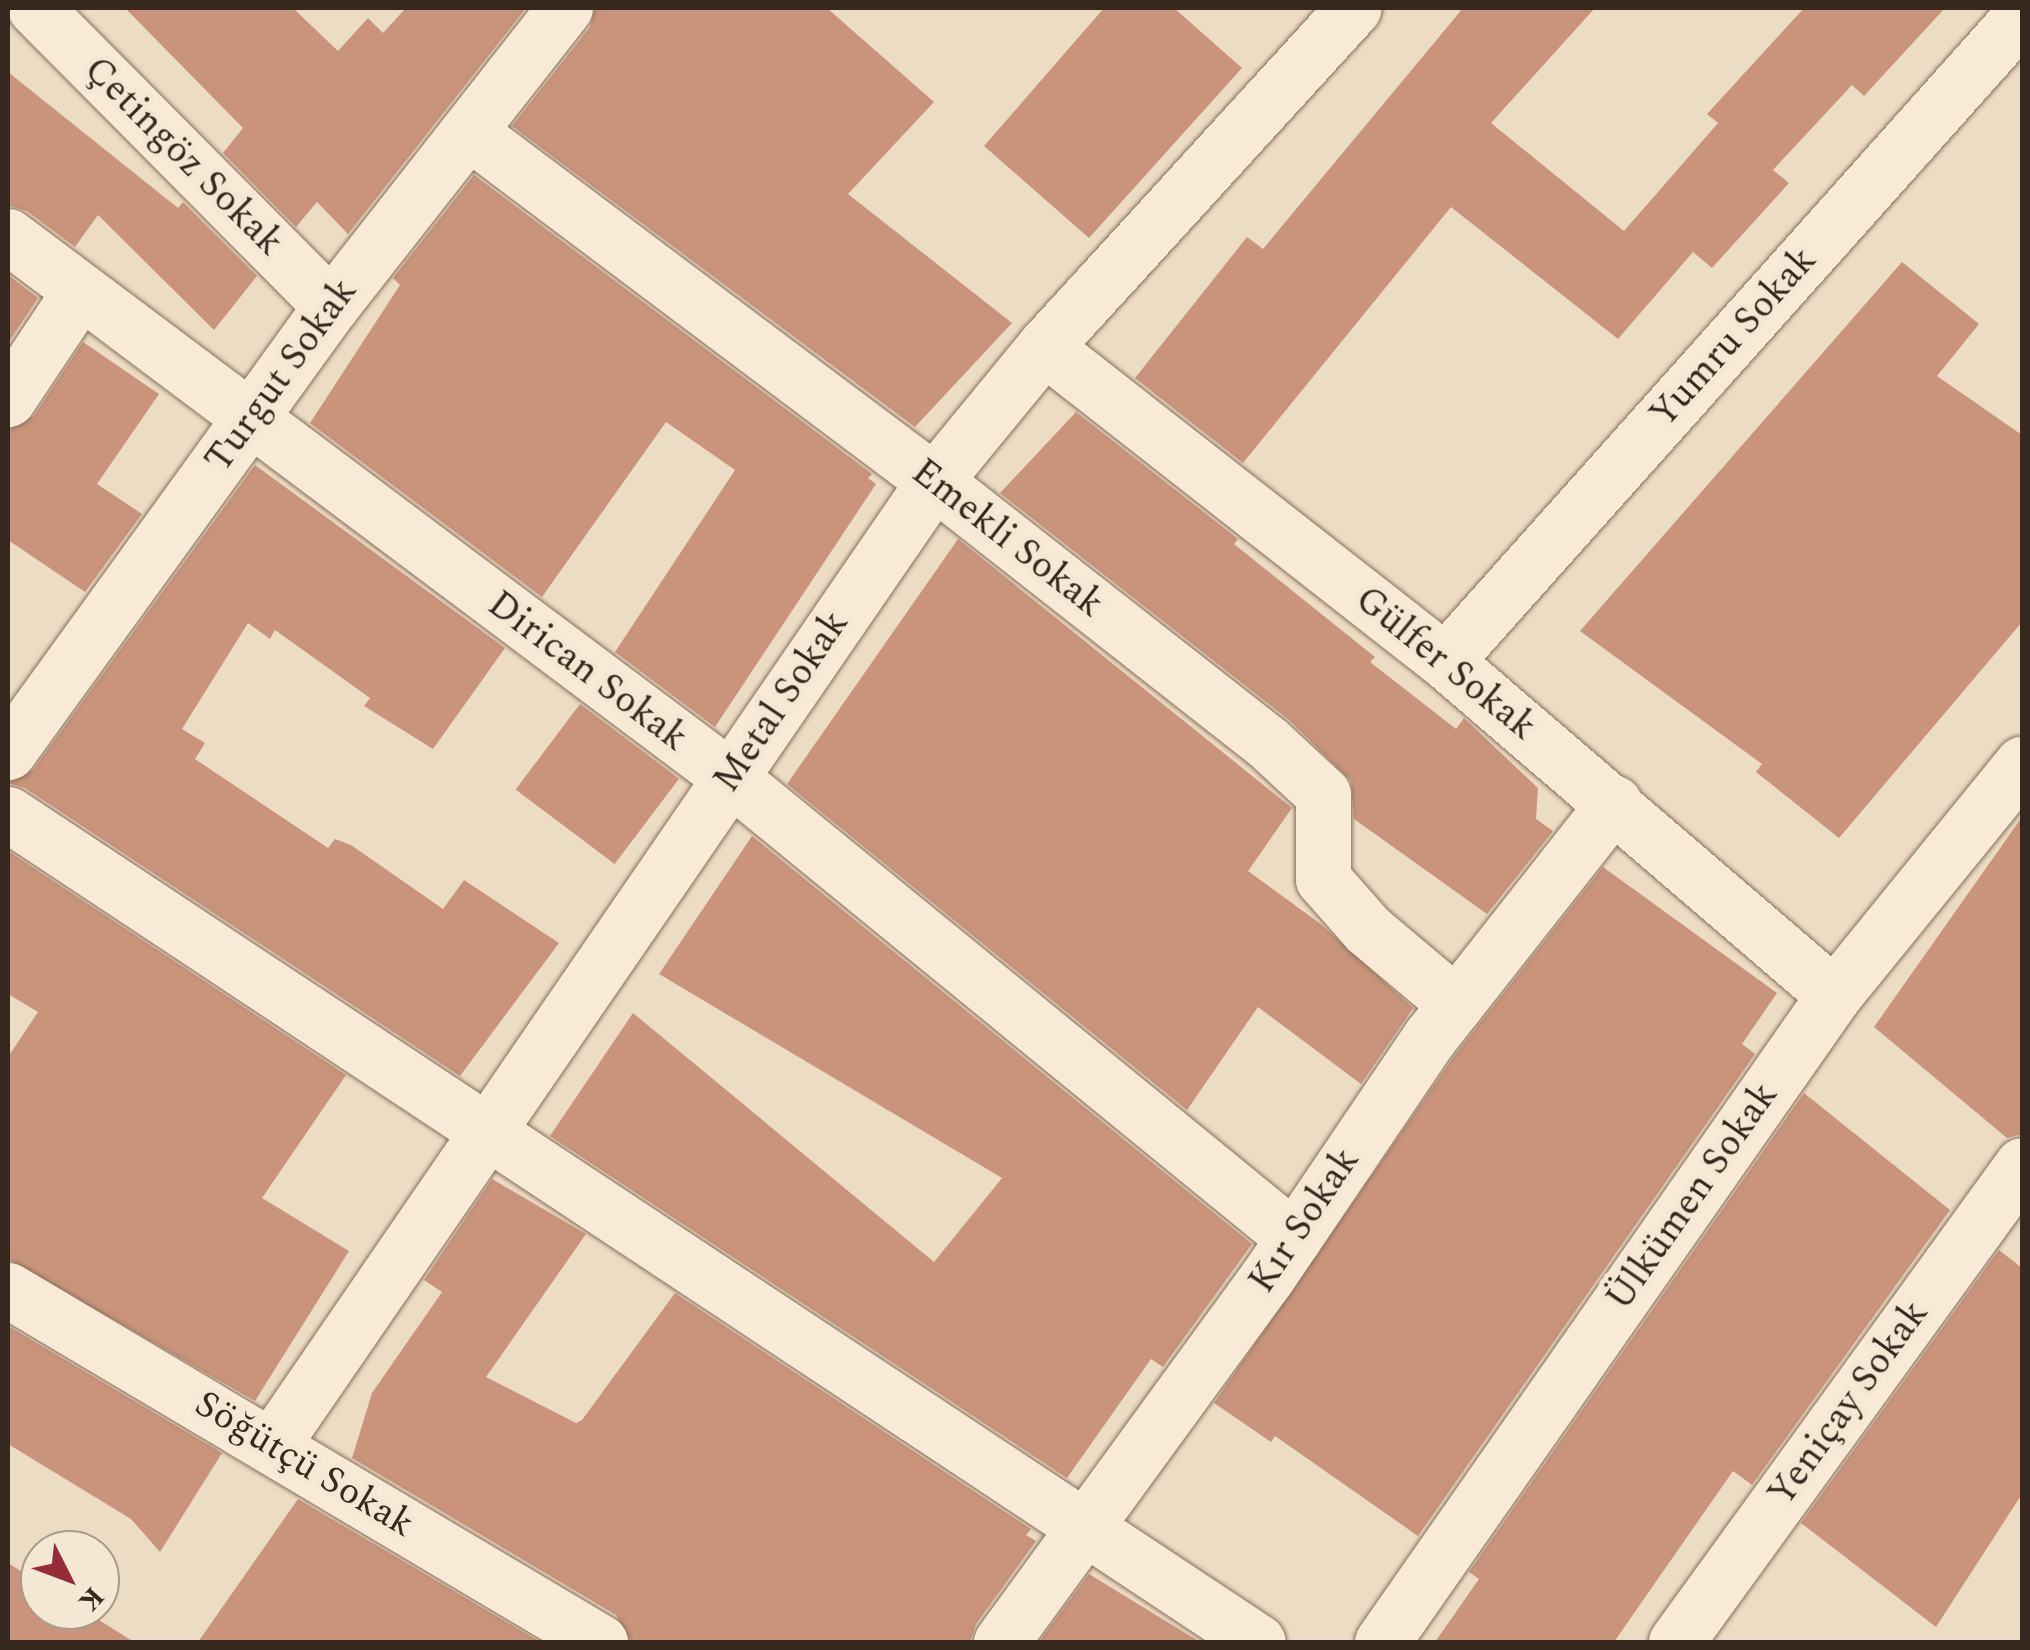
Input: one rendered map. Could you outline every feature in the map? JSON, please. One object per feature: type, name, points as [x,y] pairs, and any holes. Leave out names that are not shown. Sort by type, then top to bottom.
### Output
[{"type":"street","name":"Çetingöz Sokak","points":[[35,8],[331,306]]},
{"type":"street","name":"Turgut Sokak","points":[[8,752],[331,306],[565,8]]},
{"type":"street","name":"Metal Sokak","points":[[272,1445],[934,481],[1044,347],[1354,8]]},
{"type":"street","name":"Yumru Sokak","points":[[1445,662],[2022,15]]},
{"type":"street","name":"Emekli Sokak","points":[[469,132],[934,481],[1266,742],[1323,794],[1324,879],[1368,930],[1456,1004]]},
{"type":"street","name":"Dirican Sokak","points":[[8,236],[248,421],[731,778],[1294,1238]]},
{"type":"street","points":[[8,399],[80,291]]},
{"type":"street","name":"Gülfer Sokak","points":[[1044,347],[1445,662],[1834,995]]},
{"type":"street","name":"Ülkümen Sokak","points":[[1382,1642],[1834,995],[2015,788]]},
{"type":"street","name":"Kır Sokak","points":[[1001,1642],[1294,1238],[1456,1004],[1614,803]]},
{"type":"street","points":[[8,814],[1080,1529],[1258,1642]]},
{"type":"street","name":"Yeniçay Sokak","points":[[1676,1642],[2022,1165]]},
{"type":"street","name":"Söğütçü Sokak","points":[[8,1290],[600,1642]]},
{"type":"building","points":[[125,8],[293,8],[338,51],[368,18],[383,33],[406,8],[526,8],[348,234],[317,202],[296,227],[223,153],[243,128]]},
{"type":"building","points":[[595,8],[827,8],[934,102],[848,194],[1012,323],[915,427],[512,126],[590,27]]},
{"type":"building","points":[[1104,8],[1174,8],[1242,68],[1089,238],[984,146]]},
{"type":"building","points":[[1463,8],[1595,8],[1491,123],[1624,231],[1718,123],[1707,114],[1804,8],[1945,8],[1864,96],[1852,85],[1773,170],[1789,183],[1712,268],[1693,252],[1618,339],[1451,207],[1243,463],[1135,378],[1247,237],[1263,249]]},
{"type":"building","points":[[8,72],[178,208],[183,202],[257,276],[214,330],[98,215],[75,247],[27,211],[8,205]]},
{"type":"building","points":[[474,175],[872,474],[868,478],[876,484],[715,727],[615,652],[735,470],[666,422],[542,597],[310,423],[400,285],[393,278]]},
{"type":"building","points":[[1902,262],[1979,324],[1937,376],[2022,435],[2022,622],[1839,838],[1756,772],[1762,764],[1580,631]]},
{"type":"building","points":[[8,275],[38,298],[8,343]]},
{"type":"building","points":[[83,342],[159,394],[97,484],[142,514],[85,592],[8,540],[8,430],[34,416]]},
{"type":"building","points":[[1076,412],[1238,539],[1234,544],[1375,657],[1370,662],[1456,729],[1464,718],[1538,788],[1536,819],[1553,831],[1487,914],[1354,819],[1351,781],[1288,719],[1000,493]]},
{"type":"building","points":[[255,465],[505,648],[433,749],[364,706],[370,698],[275,630],[270,639],[248,623],[182,729],[205,743],[195,759],[328,848],[335,839],[351,845],[443,909],[464,880],[559,943],[460,1076],[25,788],[8,783],[33,770]]},
{"type":"building","points":[[958,539],[1292,808],[1248,871],[1322,925],[1413,1008],[1361,1084],[1258,1007],[1187,1110],[787,784]]},
{"type":"building","points":[[580,704],[679,779],[615,864],[516,789]]},
{"type":"building","points":[[2022,817],[2022,1134],[2007,1138],[1874,1027]]},
{"type":"building","points":[[752,836],[1252,1244],[1163,1367],[1151,1359],[1067,1478],[550,1136],[633,1013],[934,1262],[1002,1178],[659,974]]},
{"type":"building","points":[[8,851],[346,1075],[262,1198],[349,1251],[255,1401],[8,1259],[8,1057],[38,1012],[8,994]]},
{"type":"building","points":[[1603,867],[1777,993],[1742,1044],[1755,1054],[1418,1536],[1275,1436],[1271,1442],[1214,1403],[1455,1055]]},
{"type":"building","points":[[1804,1093],[1950,1210],[1752,1485],[1733,1471],[1614,1642],[1435,1642],[1479,1579],[1469,1572]]},
{"type":"building","points":[[492,1179],[586,1234],[486,1377],[576,1423],[675,1293],[1031,1529],[1026,1535],[1036,1541],[976,1624],[970,1642],[631,1642],[616,1615],[352,1458],[372,1393],[442,1292],[424,1280]]},
{"type":"building","points":[[1999,1250],[2022,1268],[2022,1494],[1936,1627],[1801,1523]]},
{"type":"building","points":[[8,1326],[222,1453],[160,1552],[131,1519],[8,1444]]},
{"type":"building","points":[[298,1499],[540,1642],[198,1642]]},
{"type":"building","points":[[8,1563],[20,1570],[20,1630],[115,1630],[134,1642],[8,1642]]},
{"type":"building","points":[[1089,1574],[1200,1642],[1039,1642]]}]
